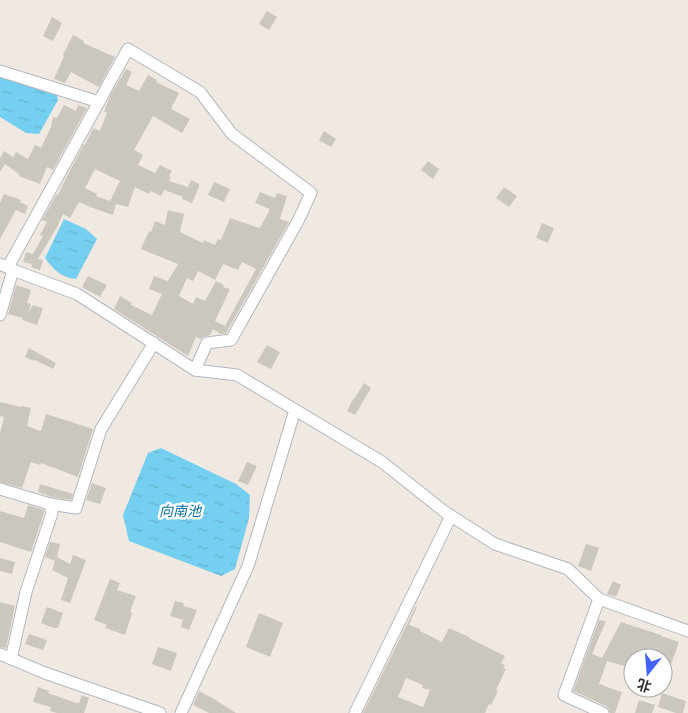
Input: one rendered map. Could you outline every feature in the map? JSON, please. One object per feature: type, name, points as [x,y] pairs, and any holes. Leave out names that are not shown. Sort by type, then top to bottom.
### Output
[{"type":"street","points":[[0,315],[7,267],[128,49],[200,92],[232,134],[311,194],[298,221],[231,340],[207,343],[194,370]]},
{"type":"street","points":[[0,71],[99,102]]},
{"type":"street","points":[[7,267],[77,294],[194,370],[237,375],[382,462],[451,516],[494,544],[568,569],[598,599],[688,631]]},
{"type":"street","points":[[0,488],[50,504],[76,508],[100,429],[154,343]]},
{"type":"street","points":[[181,713],[248,566],[295,410]]},
{"type":"street","points":[[50,504],[52,513],[6,656],[160,713]]},
{"type":"street","points":[[355,713],[451,516]]},
{"type":"street","points":[[598,599],[564,695],[602,713]]},
{"type":"water","points":[[0,76],[57,95],[58,100],[39,134],[26,133],[0,117]]},
{"type":"water","points":[[64,219],[86,229],[97,239],[76,279],[66,277],[58,272],[45,258]]},
{"type":"water","name":"向南池","points":[[161,448],[236,484],[250,495],[249,518],[235,569],[221,576],[129,541],[123,515],[148,453]]},
{"type":"building","points":[[267,11],[277,17],[269,30],[259,24]]},
{"type":"building","points":[[52,17],[62,23],[53,41],[43,36]]},
{"type":"building","points":[[73,35],[84,41],[83,43],[115,57],[99,87],[71,72],[65,83],[54,79]]},
{"type":"building","points":[[126,69],[132,72],[126,85],[139,91],[148,75],[157,80],[156,82],[179,93],[171,109],[190,119],[182,133],[153,116],[134,150],[143,155],[138,165],[155,173],[160,165],[172,171],[169,181],[188,187],[191,180],[199,184],[192,203],[182,199],[183,197],[164,190],[161,196],[151,191],[149,194],[135,187],[128,207],[116,204],[113,215],[79,202],[70,218],[63,214],[38,259],[43,260],[40,270],[31,267],[32,264],[23,262],[26,252],[33,254],[43,236],[40,235],[47,222],[42,220],[58,195],[93,128],[100,131],[107,113],[104,112],[110,96]],"holes":[[[95,169],[120,181],[110,201],[96,196],[97,194],[85,188]]]},
{"type":"building","points":[[64,105],[76,111],[78,105],[87,108],[53,170],[47,167],[40,184],[19,176],[19,174],[5,164],[0,172],[0,158],[4,151],[13,157],[16,152],[28,159],[35,145],[41,148],[51,127],[53,117],[57,118]]},
{"type":"building","points":[[324,131],[336,139],[331,147],[319,140]]},
{"type":"building","points":[[428,161],[439,169],[433,179],[421,170]]},
{"type":"building","points":[[214,182],[230,189],[224,202],[208,195]]},
{"type":"building","points":[[504,187],[517,196],[509,207],[496,198]]},
{"type":"building","points":[[260,192],[275,198],[277,193],[287,196],[280,219],[289,222],[226,333],[221,334],[213,329],[210,335],[201,339],[196,337],[188,356],[114,309],[120,296],[132,303],[131,305],[152,315],[162,294],[149,289],[154,276],[168,281],[178,264],[141,249],[155,221],[165,225],[168,210],[184,214],[180,232],[203,243],[204,240],[215,245],[218,239],[221,240],[230,218],[260,228],[270,209],[255,203]],"holes":[[[242,262],[256,269],[225,326],[215,321],[230,289],[223,287],[224,285],[216,281],[205,301],[196,297],[193,304],[179,296],[187,278],[193,281],[198,271],[215,280],[223,264],[238,270]]]},
{"type":"building","points":[[4,194],[21,200],[20,202],[28,206],[25,214],[16,210],[0,239],[0,203]]},
{"type":"building","points":[[542,223],[554,228],[548,243],[536,238]]},
{"type":"building","points":[[88,276],[107,285],[100,297],[82,287]]},
{"type":"building","points":[[16,285],[31,290],[27,303],[31,304],[28,313],[33,305],[43,308],[37,325],[22,320],[23,318],[8,314]]},
{"type":"building","points":[[267,345],[280,352],[271,369],[257,362]]},
{"type":"building","points":[[29,348],[56,363],[53,369],[25,357]]},
{"type":"building","points":[[364,383],[371,388],[355,415],[347,411]]},
{"type":"building","points":[[0,402],[31,408],[27,426],[41,431],[46,414],[93,429],[78,477],[41,463],[40,465],[31,462],[22,488],[0,482],[0,434],[4,417],[0,416]]},
{"type":"building","points":[[247,462],[257,466],[248,485],[238,481]]},
{"type":"building","points":[[92,483],[106,488],[100,504],[86,500]]},
{"type":"building","points":[[40,484],[73,494],[71,500],[52,497],[38,492]]},
{"type":"building","points":[[28,505],[44,510],[31,552],[0,542],[0,511],[24,518]]},
{"type":"building","points":[[50,542],[60,544],[57,557],[70,564],[73,555],[86,560],[70,603],[61,600],[68,578],[52,570],[55,561],[45,557]]},
{"type":"building","points":[[586,544],[599,548],[591,571],[578,566]]},
{"type":"building","points":[[0,558],[15,562],[12,574],[0,571]]},
{"type":"building","points":[[110,579],[120,583],[117,590],[136,596],[125,635],[105,628],[107,625],[94,620]]},
{"type":"building","points":[[613,581],[621,585],[616,597],[607,594]]},
{"type":"building","points":[[175,601],[184,603],[183,606],[197,610],[189,630],[181,627],[183,620],[170,616]]},
{"type":"building","points":[[0,602],[15,606],[6,648],[0,647]]},
{"type":"building","points":[[416,606],[409,625],[442,642],[449,628],[505,656],[501,663],[505,665],[503,668],[506,669],[496,690],[498,691],[485,713],[363,713]],"holes":[[[406,678],[423,685],[422,688],[430,690],[423,707],[398,697]]]},
{"type":"building","points":[[47,607],[63,613],[58,628],[41,623]]},
{"type":"building","points":[[259,613],[283,623],[270,657],[246,647]]},
{"type":"building","points":[[599,620],[606,621],[592,654],[602,658],[621,622],[679,642],[673,659],[673,648],[623,648],[623,666],[607,661],[599,684],[622,692],[615,713],[610,713],[606,706],[573,691]]},
{"type":"building","points":[[29,634],[47,640],[43,650],[25,644]]},
{"type":"building","points":[[158,647],[177,653],[171,671],[152,664]]},
{"type":"building","points":[[38,687],[49,691],[48,693],[76,703],[79,703],[82,695],[89,698],[84,713],[57,713],[50,711],[51,707],[33,702]]},
{"type":"building","points":[[199,691],[236,713],[209,713],[193,705]]},
{"type":"building","points":[[673,697],[686,701],[683,713],[676,713],[658,707],[661,698]]},
{"type":"building","points":[[639,700],[655,705],[652,713],[635,713]]}]
